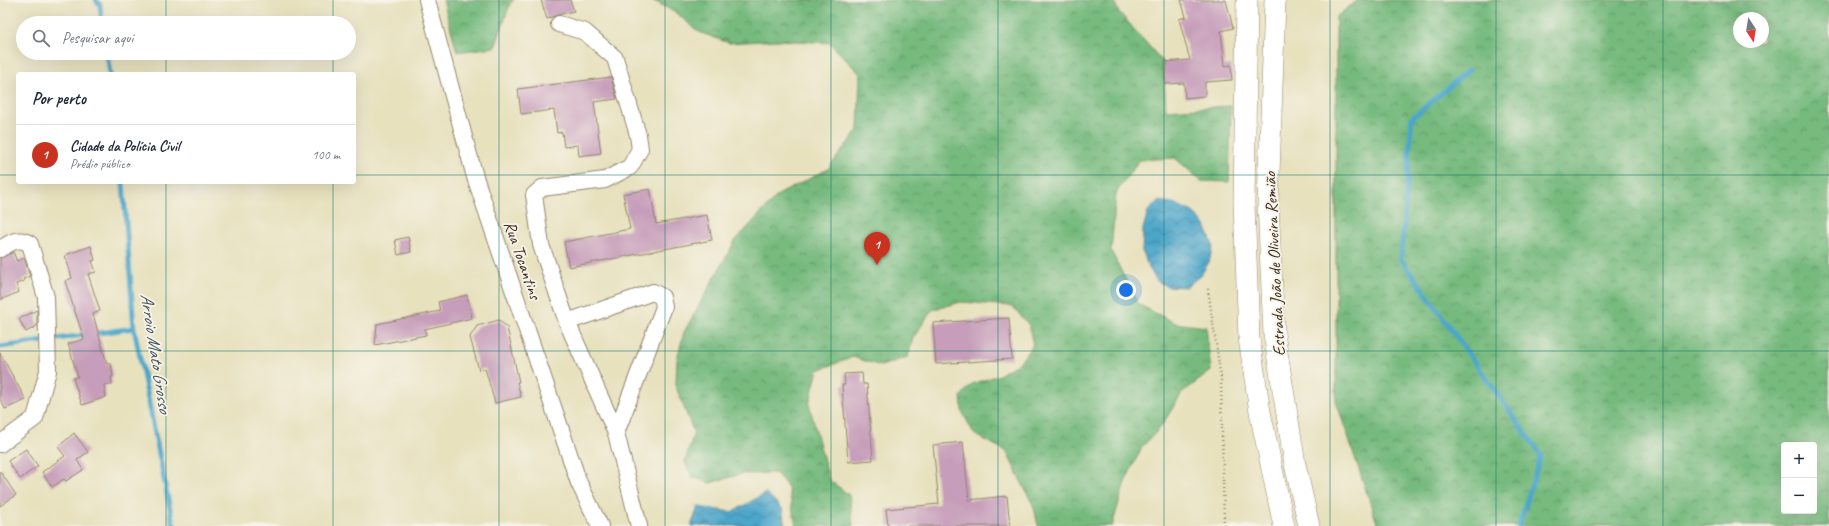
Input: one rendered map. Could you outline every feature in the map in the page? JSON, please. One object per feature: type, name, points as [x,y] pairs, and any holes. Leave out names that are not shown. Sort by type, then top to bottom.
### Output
[{"type":"main road","name":"Estrada João de Oliveira Remião","points":[[1247,0],[1244,202],[1249,338],[1263,427],[1284,526]]},
{"type":"main road","name":"Estrada João de Oliveira Remião","points":[[1275,0],[1268,203],[1274,334],[1295,464],[1309,526]]},
{"type":"street","name":"Rua Tocantins","points":[[426,0],[475,177],[578,483],[600,526]]},
{"type":"street","points":[[559,24],[585,32],[615,58],[638,135],[640,149],[630,167],[605,180],[542,188],[534,195],[541,245],[566,322],[616,433],[639,526]]},
{"type":"street","points":[[0,249],[15,240],[24,240],[30,244],[46,298],[49,354],[48,371],[35,418],[0,444]]},
{"type":"street","points":[[566,322],[653,292],[662,297],[664,306],[616,433]]},
{"type":"path","points":[[1208,289],[1221,378],[1224,526]]},
{"type":"green space","points":[[443,0],[514,0],[510,4],[495,47],[457,52]]},
{"type":"green space","points":[[652,0],[1113,0],[1119,12],[1163,62],[1166,110],[1231,106],[1229,182],[1201,181],[1175,158],[1139,160],[1116,193],[1111,251],[1138,304],[1175,323],[1206,327],[1211,371],[1182,393],[1160,428],[1142,447],[1125,482],[1112,526],[1038,526],[1034,507],[1006,451],[974,434],[962,411],[961,396],[972,384],[999,375],[1019,363],[1033,345],[1029,325],[1012,306],[961,302],[932,310],[913,338],[908,357],[881,366],[853,357],[818,370],[809,404],[829,480],[849,495],[853,526],[796,526],[788,487],[776,473],[741,474],[710,483],[692,477],[685,462],[694,433],[676,387],[677,359],[684,332],[735,241],[778,195],[828,169],[858,130],[860,74],[830,43],[778,40],[729,43],[699,32],[675,12]]},
{"type":"green space","points":[[1358,0],[1829,0],[1829,526],[1378,526],[1336,401],[1336,17]]},
{"type":"water","points":[[1158,201],[1173,203],[1193,212],[1205,225],[1213,246],[1209,262],[1201,275],[1186,287],[1167,286],[1157,281],[1149,268],[1142,251],[1143,229],[1148,211]]},
{"type":"water","points":[[766,493],[782,508],[785,526],[691,526],[698,507],[732,512]]},
{"type":"building","points":[[541,0],[570,0],[574,11],[547,19]]},
{"type":"building","points":[[1181,0],[1226,0],[1233,28],[1221,31],[1225,66],[1231,65],[1232,80],[1205,82],[1205,96],[1185,98],[1184,83],[1165,84],[1164,62],[1190,60],[1179,19],[1186,17]]},
{"type":"building","points":[[611,77],[617,99],[594,102],[601,153],[579,156],[578,145],[564,147],[562,132],[557,133],[554,110],[521,114],[518,89]]},
{"type":"building","points":[[650,189],[656,224],[707,215],[712,240],[569,267],[564,242],[630,229],[623,194]]},
{"type":"building","points":[[408,237],[411,252],[398,255],[395,240]]},
{"type":"building","points":[[91,246],[95,260],[92,261],[96,272],[88,274],[100,311],[93,314],[107,364],[111,364],[113,377],[111,377],[112,384],[104,385],[106,397],[82,405],[73,378],[78,377],[68,344],[84,339],[65,281],[72,278],[65,255]]},
{"type":"building","points":[[13,252],[17,261],[24,258],[30,276],[23,279],[24,281],[16,284],[19,292],[0,300],[0,258]]},
{"type":"building","points":[[467,295],[472,318],[425,329],[426,335],[375,345],[377,324],[440,311],[438,302]]},
{"type":"building","points":[[37,310],[37,326],[26,332],[19,319]]},
{"type":"building","points":[[1009,318],[1012,359],[936,364],[933,323]]},
{"type":"building","points":[[499,320],[507,327],[521,397],[495,403],[485,368],[479,370],[470,337],[477,326]]},
{"type":"building","points":[[0,353],[26,400],[5,409],[0,399]]},
{"type":"building","points":[[862,373],[863,384],[867,384],[873,460],[848,462],[842,385],[845,385],[844,374]]},
{"type":"building","points":[[74,433],[88,452],[77,460],[83,470],[66,481],[64,479],[52,487],[42,472],[65,456],[58,447]]},
{"type":"building","points":[[963,442],[969,500],[1007,496],[1010,526],[888,526],[886,509],[939,504],[933,445]]},
{"type":"building","points":[[26,449],[38,466],[20,479],[8,461]]},
{"type":"building","points":[[0,471],[16,495],[0,506]]},
{"type":"waterway","name":"Arroio Mato Grosso","points":[[96,0],[100,5],[101,16]]},
{"type":"waterway","name":"Arroio Mato Grosso","points":[[108,60],[110,72]]},
{"type":"waterway","points":[[1469,70],[1412,118],[1401,259],[1541,455],[1519,526]]},
{"type":"waterway","name":"Arroio Mato Grosso","points":[[123,184],[134,328],[173,524],[175,526]]},
{"type":"waterway","points":[[0,347],[134,328]]},
{"type":"place","name":"Cidade da Polícia Civil","points":[[877,265]]}]
